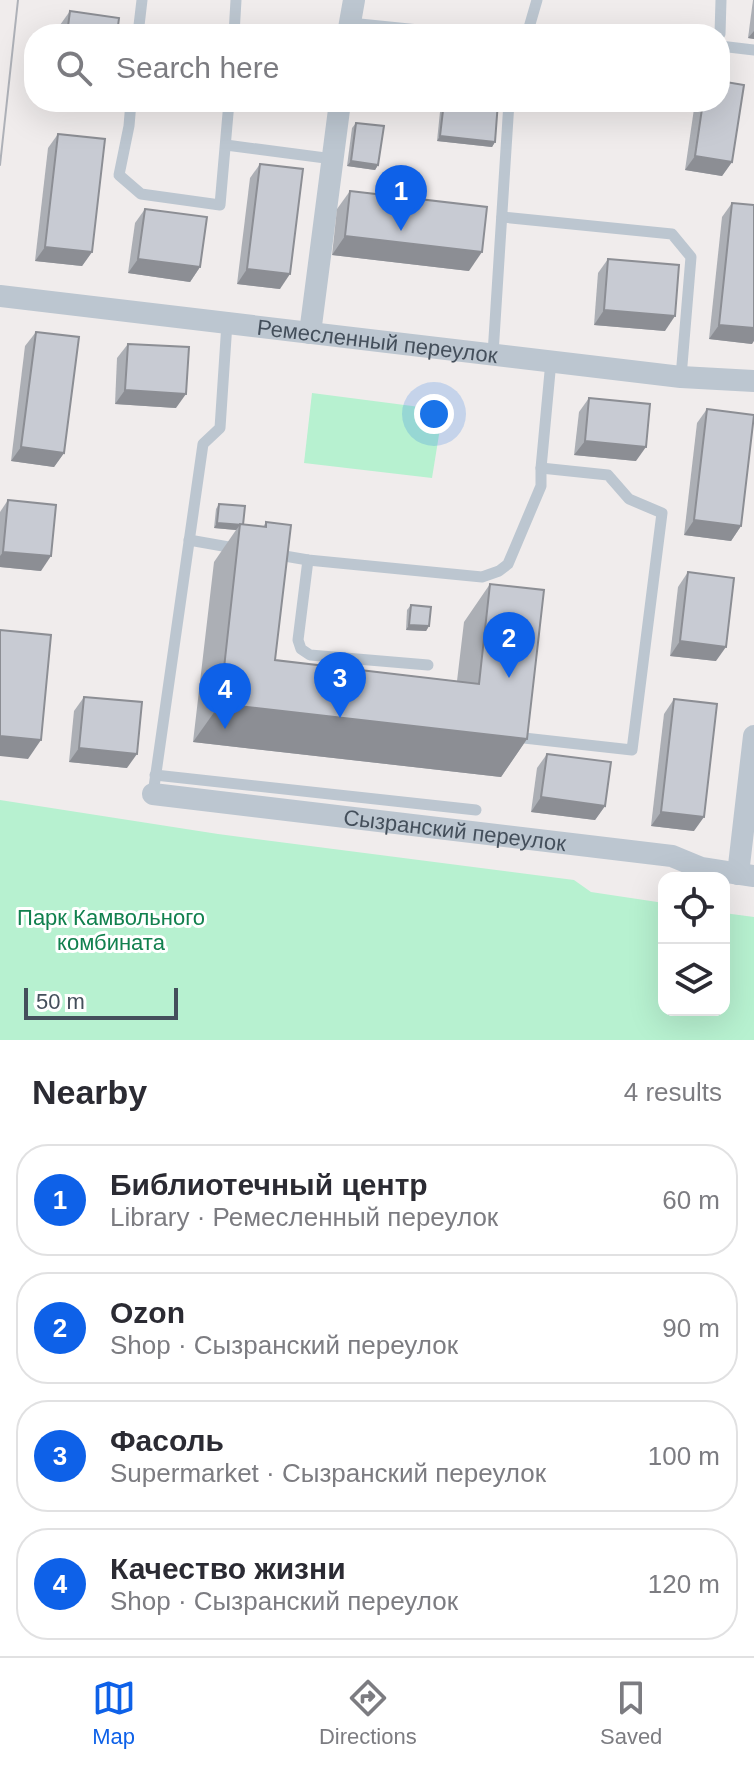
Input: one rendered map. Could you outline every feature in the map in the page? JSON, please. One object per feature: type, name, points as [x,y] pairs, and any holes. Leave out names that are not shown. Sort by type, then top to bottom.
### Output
[{"type":"street","points":[[350,24],[354,0]]},
{"type":"street","points":[[310,333],[339,112]]},
{"type":"street","name":"Ремесленный переулок","points":[[0,296],[681,377],[754,381]]},
{"type":"street","points":[[746,875],[754,736]]},
{"type":"street","name":"Сызранский переулок","points":[[154,784],[672,856],[701,868],[746,875]]},
{"type":"lane","points":[[139,24],[142,0]]},
{"type":"lane","points":[[235,24],[236,0]]},
{"type":"lane","points":[[530,24],[537,0]]},
{"type":"lane","points":[[720,24],[721,0]]},
{"type":"lane","points":[[730,47],[754,50]]},
{"type":"lane","points":[[130,112],[119,175],[141,194],[220,205],[228,112]]},
{"type":"lane","points":[[493,354],[508,112]]},
{"type":"lane","points":[[226,145],[333,159]]},
{"type":"lane","points":[[502,217],[672,234],[691,257],[681,377]]},
{"type":"lane","points":[[227,323],[220,428],[203,444],[154,784],[476,810]]},
{"type":"lane","points":[[265,553],[482,577],[499,571],[508,564],[541,486],[551,361]]},
{"type":"lane","points":[[515,737],[632,750],[662,513],[629,499],[608,475],[541,468]]},
{"type":"lane","points":[[189,540],[250,550]]},
{"type":"lane","points":[[308,560],[298,640],[301,649],[310,655],[428,665]]},
{"type":"green space","points":[[312,393],[443,410],[432,478],[304,463]]},
{"type":"green space","name":"Парк Камвольного комбината","points":[[0,800],[218,834],[574,880],[591,892],[658,902],[658,1016],[730,1016],[730,914],[754,917],[754,1040],[0,1040]]},
{"type":"building","points":[[70,11],[119,18],[118,24],[68,24]]},
{"type":"building","points":[[730,83],[744,85],[732,162],[695,156],[702,112],[730,112]]},
{"type":"building","points":[[443,112],[497,112],[495,142],[440,136]]},
{"type":"building","points":[[356,123],[384,126],[378,165],[351,161]]},
{"type":"building","points":[[58,134],[105,139],[92,252],[45,247]]},
{"type":"building","points":[[260,164],[303,169],[290,274],[247,269]]},
{"type":"building","points":[[350,191],[487,207],[482,252],[345,236]]},
{"type":"building","points":[[732,203],[754,205],[754,328],[719,325]]},
{"type":"building","points":[[145,209],[207,217],[200,267],[138,259]]},
{"type":"building","points":[[608,259],[679,265],[675,316],[604,310]]},
{"type":"building","points":[[36,332],[79,337],[64,453],[21,447]]},
{"type":"building","points":[[128,344],[189,347],[186,394],[125,390]]},
{"type":"building","points":[[589,398],[650,404],[646,447],[585,441]]},
{"type":"building","points":[[707,409],[754,415],[741,526],[694,520]]},
{"type":"building","points":[[8,500],[56,505],[51,556],[3,552]]},
{"type":"building","points":[[219,504],[245,506],[243,525],[217,523]]},
{"type":"building","points":[[266,522],[291,525],[275,660],[479,684],[490,584],[544,590],[527,739],[220,704],[240,524],[266,527]]},
{"type":"building","points":[[688,572],[734,578],[726,647],[680,641]]},
{"type":"building","points":[[411,605],[431,607],[429,626],[409,625]]},
{"type":"building","points":[[0,630],[51,635],[41,740],[0,736]]},
{"type":"building","points":[[84,697],[142,702],[137,754],[79,748]]},
{"type":"building","points":[[674,699],[717,704],[704,817],[661,812]]},
{"type":"building","points":[[547,754],[611,762],[605,806],[541,797]]},
{"type":"tram line","points":[[0,165],[18,0]]},
{"type":"place","name":"Библиотечный центр","points":[[401,231]]},
{"type":"place","name":"Ozon","points":[[509,678]]},
{"type":"place","name":"Фасоль","points":[[340,718]]},
{"type":"place","name":"Качество жизни","points":[[225,729]]}]
